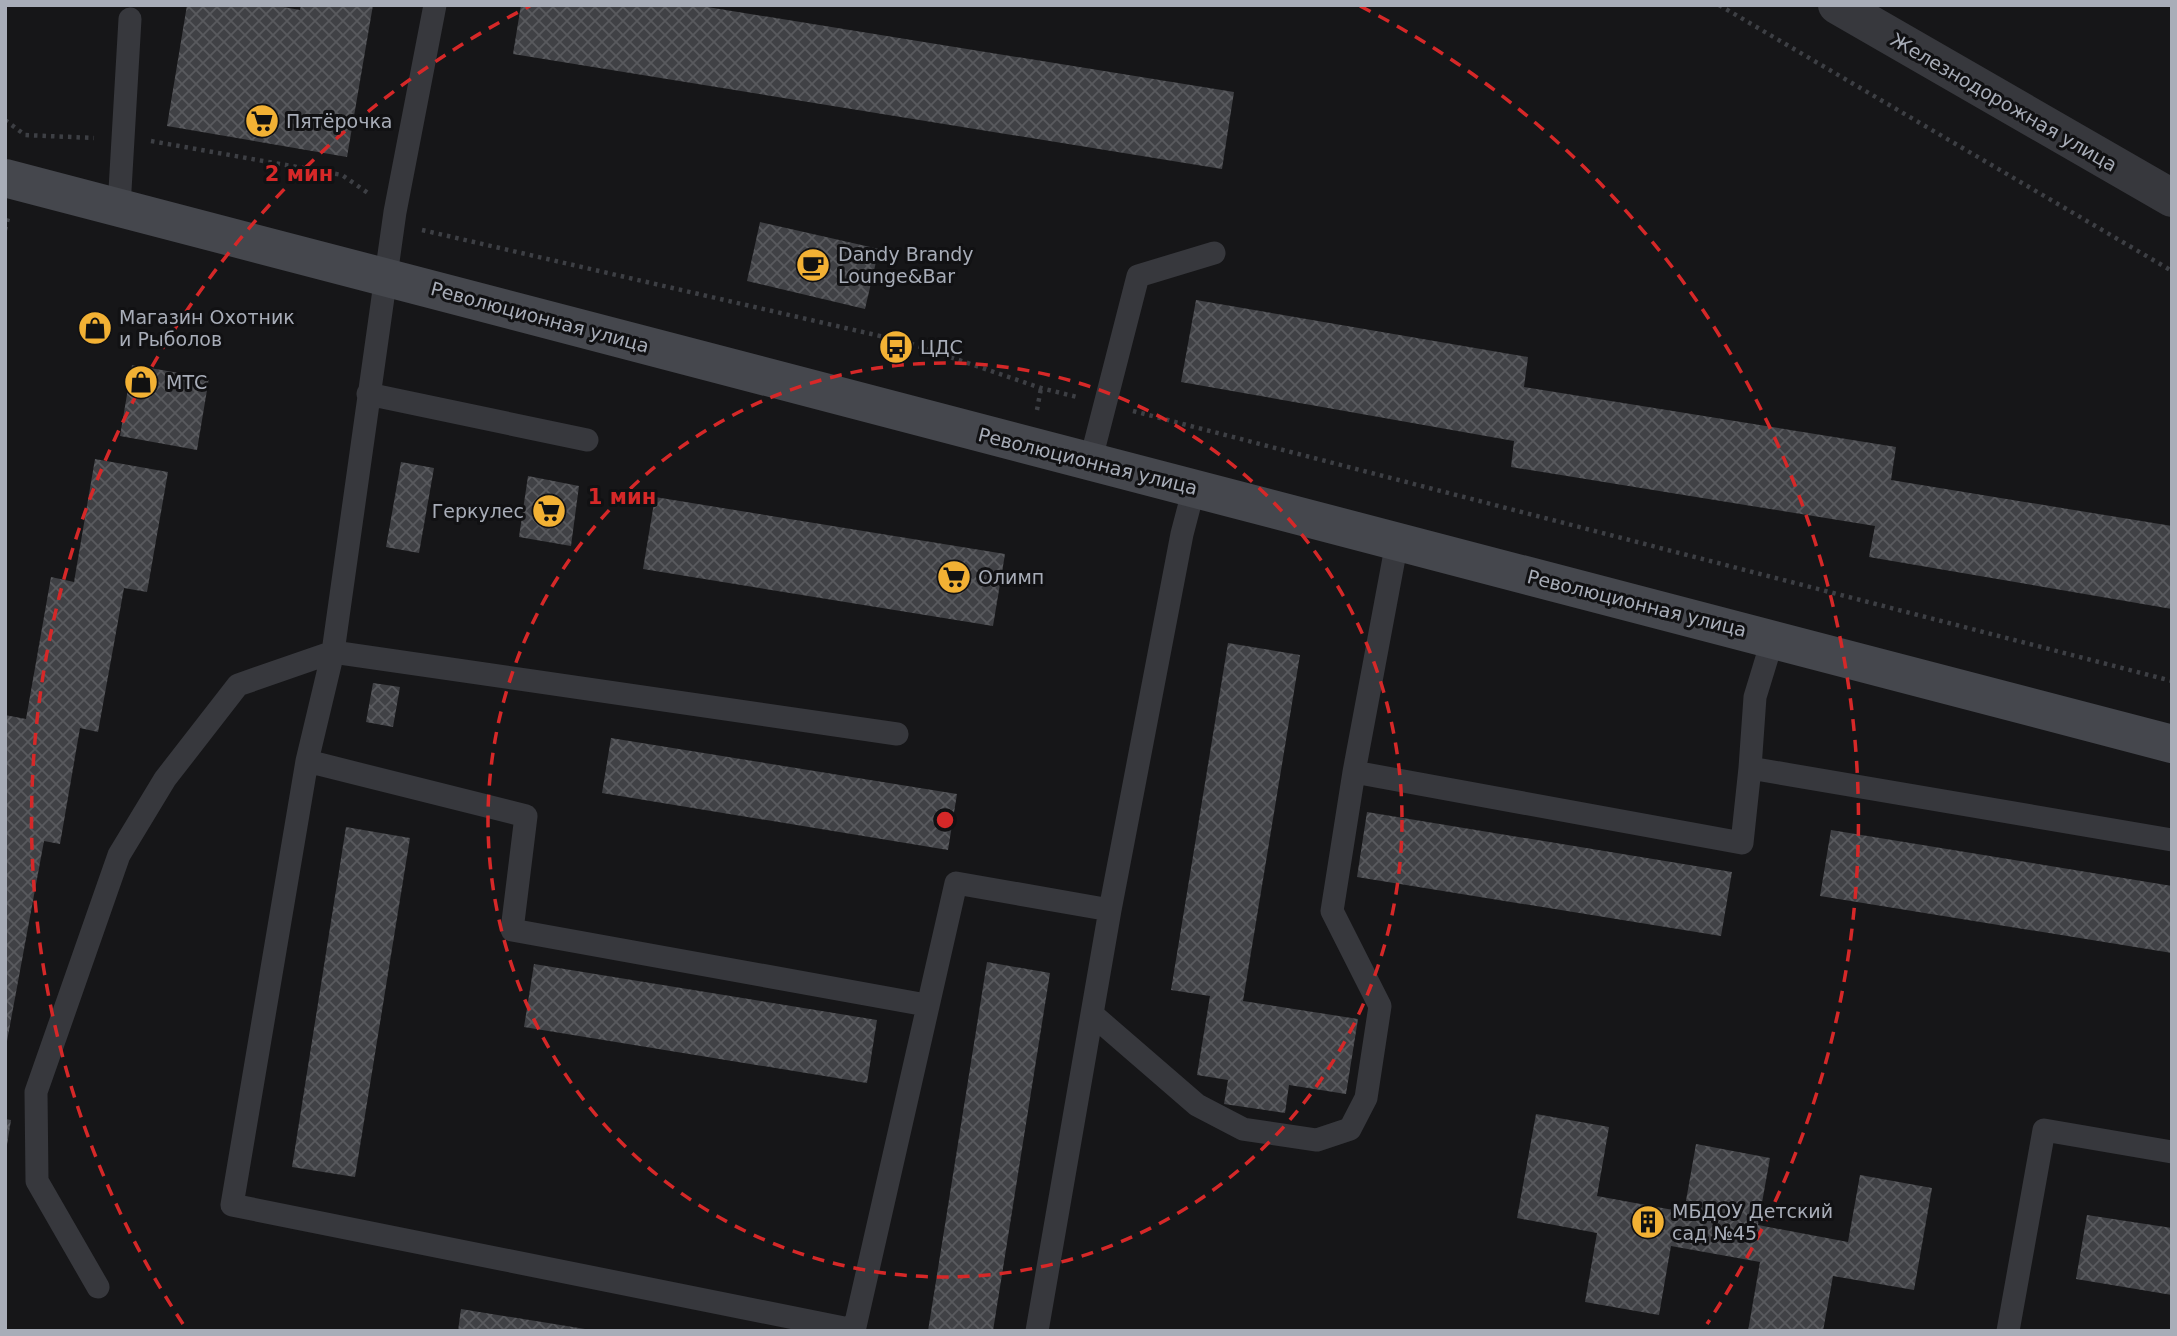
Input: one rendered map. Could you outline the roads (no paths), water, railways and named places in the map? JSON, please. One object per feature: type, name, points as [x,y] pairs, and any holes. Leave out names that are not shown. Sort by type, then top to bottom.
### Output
[{"type":"main road","name":"Революционная улица","points":[[5,177],[2172,744]]},
{"type":"street","name":"Железнодорожная улица","points":[[1837,5],[2172,198]]},
{"type":"lane","points":[[435,5],[396,212],[333,652],[307,761],[232,1205],[854,1330],[926,1005],[956,883],[1110,910]]},
{"type":"lane","points":[[119,207],[130,19]]},
{"type":"lane","points":[[1091,459],[1103,403],[1138,276],[1214,253]]},
{"type":"lane","points":[[368,394],[587,440]]},
{"type":"lane","points":[[1037,1331],[1110,910],[1182,534],[1194,488]]},
{"type":"lane","points":[[1093,1014],[1197,1105],[1243,1129],[1317,1140],[1350,1129],[1366,1098],[1380,1006],[1332,911],[1354,772],[1397,542]]},
{"type":"lane","points":[[1354,772],[1742,843],[1755,697],[1773,638]]},
{"type":"lane","points":[[98,1287],[37,1181],[36,1091],[119,855],[165,779],[238,685],[333,652],[897,734]]},
{"type":"lane","points":[[307,761],[526,816],[512,930],[926,1005]]},
{"type":"lane","points":[[1750,768],[2172,840]]},
{"type":"lane","points":[[2008,1331],[2044,1130],[2172,1152]]},
{"type":"place","name":"Пятёрочка","points":[[262,121]]},
{"type":"place","name":"Dandy Brandy Lounge&Bar","points":[[813,265]]},
{"type":"place","name":"Магазин Охотник и Рыболов","points":[[95,328]]},
{"type":"place","name":"ЦДС","points":[[896,347]]},
{"type":"place","name":"МТС","points":[[141,382]]},
{"type":"place","name":"Геркулес","points":[[549,511]]},
{"type":"place","name":"Олимп","points":[[954,577]]},
{"type":"place","name":"МБДОУ Детский сад №45","points":[[1648,1222]]}]
